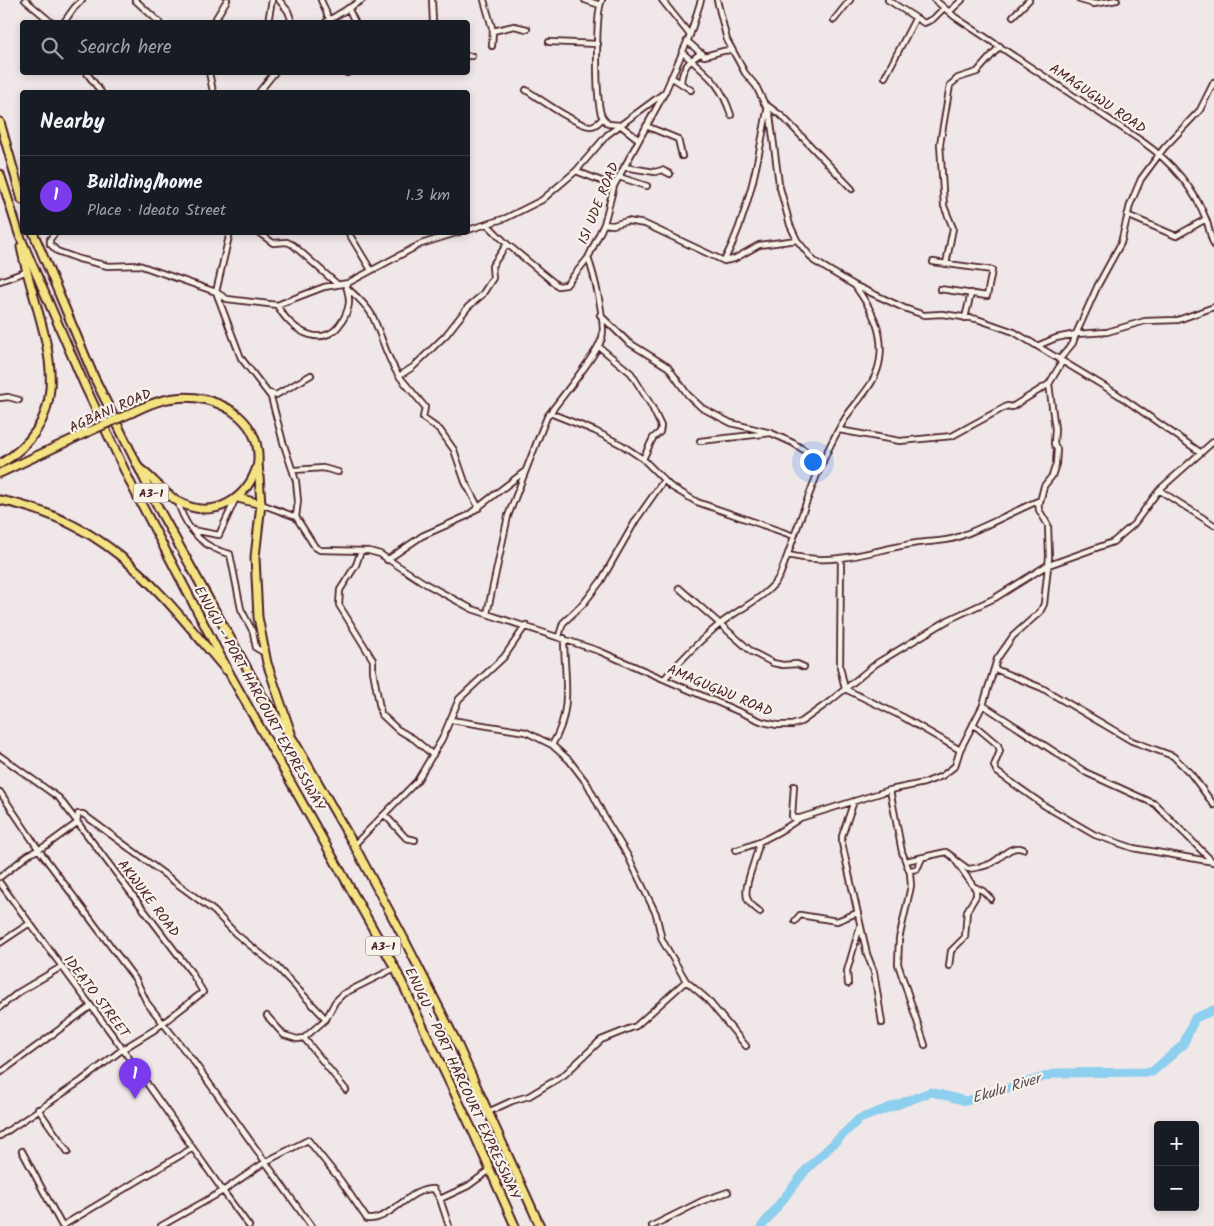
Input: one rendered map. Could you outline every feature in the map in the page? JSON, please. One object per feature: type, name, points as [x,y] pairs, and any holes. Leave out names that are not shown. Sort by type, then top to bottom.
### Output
[{"type":"main road","points":[[0,122],[20,193]]},
{"type":"main road","name":"ENUGU - PORT HARCOURT EXPRESSWAY","points":[[0,174],[19,234],[85,386],[128,478],[231,676],[395,968],[515,1226]]},
{"type":"main road","points":[[0,464],[21,448],[37,428],[48,404],[52,387],[50,358],[19,234]]},
{"type":"main road","name":"ENUGU - PORT HARCOURT EXPRESSWAY","points":[[34,235],[94,376],[139,468],[204,594],[264,699],[294,741],[354,845],[455,1039],[540,1226]]},
{"type":"main road","name":"AGBANI ROAD","points":[[0,473],[131,413],[172,398],[198,397],[214,401],[239,416],[250,428],[258,449],[261,504],[256,542],[258,617],[265,653],[294,741]]},
{"type":"main road","points":[[139,468],[176,500],[186,506],[210,508],[236,499],[254,478],[258,462]]},
{"type":"main road","points":[[236,499],[261,504]]},
{"type":"main road","points":[[0,500],[51,514],[74,524],[113,549],[157,589],[231,676]]},
{"type":"street","points":[[25,0],[49,20]]},
{"type":"street","points":[[65,20],[82,0]]},
{"type":"street","points":[[135,0],[157,20]]},
{"type":"street","points":[[219,20],[216,18],[227,0]]},
{"type":"street","points":[[268,20],[272,0]]},
{"type":"street","points":[[279,0],[288,11],[291,20]]},
{"type":"street","points":[[321,0],[327,20]]},
{"type":"street","points":[[329,20],[362,0]]},
{"type":"street","points":[[432,0],[433,20]]},
{"type":"street","points":[[484,0],[493,31],[492,46]]},
{"type":"street","points":[[585,0],[601,2],[598,44],[598,94],[603,118],[608,124],[607,135]]},
{"type":"street","points":[[662,0],[690,35]]},
{"type":"street","name":"ISI UDE ROAD","points":[[598,346],[602,334],[600,315],[596,285],[588,258],[604,224],[614,186],[665,92],[690,35],[701,0]]},
{"type":"street","points":[[717,0],[725,33],[732,50],[763,102],[773,128],[784,206],[797,240],[814,261],[854,285],[924,314],[942,314],[1002,327],[1117,394],[1200,452]]},
{"type":"street","points":[[834,20],[850,0]]},
{"type":"street","points":[[888,0],[922,23],[928,22],[944,8]]},
{"type":"street","name":"AMAGUGWU ROAD","points":[[935,0],[949,12],[1159,154],[1181,178],[1206,219],[1214,245]]},
{"type":"street","points":[[949,12],[962,0]]},
{"type":"street","points":[[1013,16],[1029,0]]},
{"type":"street","points":[[1080,0],[1094,4],[1117,0]]},
{"type":"street","points":[[348,8],[354,20]]},
{"type":"street","points":[[885,77],[915,19]]},
{"type":"street","points":[[493,31],[514,26],[527,29]]},
{"type":"street","points":[[687,41],[704,56],[714,55],[723,50],[732,50]]},
{"type":"street","points":[[548,42],[598,44]]},
{"type":"street","points":[[946,264],[953,228],[944,206],[940,144],[950,85],[958,78],[977,72],[1000,46]]},
{"type":"street","points":[[682,52],[718,85],[724,94],[731,115]]},
{"type":"street","points":[[681,83],[681,75],[690,60],[702,54]]},
{"type":"street","points":[[88,75],[100,90]]},
{"type":"street","points":[[210,75],[213,90]]},
{"type":"street","points":[[260,90],[272,75]]},
{"type":"street","points":[[671,78],[691,90]]},
{"type":"street","points":[[839,430],[900,441],[919,441],[927,438],[952,436],[1007,406],[1012,407],[1049,384],[1060,361],[1069,348],[1098,285],[1121,242],[1127,215],[1138,186],[1159,154],[1200,110],[1214,82]]},
{"type":"street","points":[[526,90],[576,121],[589,126],[596,124],[603,118]]},
{"type":"street","points":[[470,229],[537,204],[576,171],[607,135],[665,92]]},
{"type":"street","points":[[763,102],[783,117],[852,189]]},
{"type":"street","points":[[724,261],[735,241],[748,196],[767,110]]},
{"type":"street","points":[[608,124],[620,125],[638,139]]},
{"type":"street","points":[[646,126],[678,139],[682,156]]},
{"type":"street","points":[[624,167],[655,172],[662,170],[670,174]]},
{"type":"street","points":[[576,171],[614,186]]},
{"type":"street","points":[[619,178],[647,186]]},
{"type":"street","points":[[1127,215],[1176,236],[1206,219]]},
{"type":"street","points":[[604,224],[613,225],[627,221],[645,224],[724,261],[734,259],[759,245],[797,240]]},
{"type":"street","points":[[487,224],[507,244],[558,286],[566,285],[588,258]]},
{"type":"street","points":[[50,244],[50,239],[53,235]]},
{"type":"street","points":[[229,235],[216,292],[241,358],[269,394],[282,442],[294,470],[298,501],[296,518],[261,504]]},
{"type":"street","points":[[262,235],[273,243],[287,242],[293,245],[337,284]]},
{"type":"street","points":[[350,235],[371,270]]},
{"type":"street","points":[[345,285],[421,244],[450,235]]},
{"type":"street","points":[[40,250],[50,244]]},
{"type":"street","points":[[50,244],[57,250],[79,259],[108,266],[139,265],[216,292],[228,299],[277,305],[337,284],[345,285],[360,299],[372,315],[388,360],[425,407],[423,418],[440,430],[454,450],[464,482],[479,508]]},
{"type":"street","points":[[399,376],[413,367],[446,335],[468,307],[482,295],[493,278],[492,266],[507,244]]},
{"type":"street","points":[[933,262],[992,270],[987,296],[940,289]]},
{"type":"street","points":[[0,281],[28,271]]},
{"type":"street","points":[[277,305],[283,317],[295,329],[312,335],[326,335],[338,327],[348,311],[350,301],[345,285]]},
{"type":"street","points":[[664,678],[697,644],[720,624],[774,585],[788,554],[822,462],[847,416],[873,382],[880,360],[881,347],[875,317],[854,285]]},
{"type":"street","points":[[965,318],[971,293]]},
{"type":"street","points":[[1037,346],[1056,338],[1076,334],[1107,332],[1145,321],[1178,320],[1214,307]]},
{"type":"street","points":[[600,315],[628,342],[668,367],[688,395],[702,408],[731,423],[771,433],[793,443],[822,462]]},
{"type":"street","points":[[487,614],[508,516],[550,413],[598,346],[631,373],[659,420],[661,430],[653,438],[643,459]]},
{"type":"street","points":[[269,394],[276,395],[311,375]]},
{"type":"street","points":[[736,850],[759,842],[800,818],[890,790],[924,783],[945,775],[955,766],[960,750],[983,705],[998,656],[1013,636],[1036,617],[1043,607],[1046,592],[1048,525],[1039,510],[1044,486],[1052,476],[1056,464],[1057,449],[1054,444],[1055,429],[1049,384]]},
{"type":"street","points":[[0,398],[8,397],[19,400]]},
{"type":"street","points":[[550,413],[595,430],[643,459],[670,486],[697,502],[794,536]]},
{"type":"street","points":[[700,441],[771,433]]},
{"type":"street","name":"AMAGUGWU ROAD","points":[[296,518],[315,547],[320,550],[374,552],[434,588],[487,614],[561,637],[664,678],[763,722],[777,725],[792,725],[804,720],[877,663],[950,619],[994,598],[1046,566],[1112,542],[1134,524],[1159,490],[1214,441]]},
{"type":"street","points":[[294,470],[323,468],[338,472]]},
{"type":"street","points":[[387,560],[422,536],[479,508],[526,471]]},
{"type":"street","points":[[552,745],[559,731],[568,698],[561,637],[563,623],[584,603],[601,581],[636,520],[664,480]]},
{"type":"street","points":[[1159,490],[1202,520],[1214,525]]},
{"type":"street","points":[[192,530],[219,535],[236,499]]},
{"type":"street","points":[[788,554],[802,558],[840,558],[870,554],[914,543],[952,539],[995,523],[1016,511],[1040,502]]},
{"type":"street","points":[[179,506],[192,530],[203,543],[217,551],[230,554],[241,609],[253,632],[256,648],[265,653]]},
{"type":"street","points":[[361,551],[356,565],[340,590],[339,605],[373,660],[373,671],[381,714],[397,729],[414,739],[434,755]]},
{"type":"street","points":[[840,558],[840,667],[845,689],[910,721],[960,750]]},
{"type":"street","points":[[679,588],[752,652],[766,660],[783,665],[800,665],[804,668]]},
{"type":"street","points":[[354,845],[411,788],[434,755],[463,694],[504,657],[526,625]]},
{"type":"street","points":[[994,669],[1049,691],[1132,741],[1173,756],[1191,774],[1214,805]]},
{"type":"street","points":[[983,705],[1086,773],[1155,804],[1213,862]]},
{"type":"street","points":[[451,720],[526,732],[552,745],[569,760],[588,785],[628,856],[656,914],[662,940],[686,981],[707,1000],[746,1046]]},
{"type":"street","points":[[973,724],[998,745],[1000,752],[994,766],[997,772],[1084,830],[1133,848],[1213,862]]},
{"type":"street","name":"AKWUKE ROAD","points":[[0,756],[59,798],[203,992],[194,1001],[154,1030],[123,1049],[81,1081],[0,1136]]},
{"type":"street","points":[[794,786],[792,816],[793,818],[800,818]]},
{"type":"street","points":[[890,790],[901,846],[910,870],[912,886],[899,939],[898,960],[925,1045]]},
{"type":"street","points":[[0,792],[39,850],[99,928],[139,985],[147,1003],[164,1021],[311,1226]]},
{"type":"street","points":[[854,801],[842,836],[842,844],[857,913],[874,972],[882,1023]]},
{"type":"street","points":[[0,877],[28,855],[39,850],[77,822],[78,814],[83,814],[214,911],[236,934],[276,966],[326,1019]]},
{"type":"street","points":[[385,815],[406,838],[415,840]]},
{"type":"street","points":[[759,842],[758,856],[745,892],[748,901],[760,912]]},
{"type":"street","points":[[906,861],[946,852],[968,869],[983,867],[1003,856],[1009,849],[1019,847],[1023,849]]},
{"type":"street","points":[[910,870],[917,868],[922,858]]},
{"type":"street","points":[[949,966],[950,952],[965,937],[966,915],[976,896],[975,888],[955,860]]},
{"type":"street","name":"IDEATO STREET","points":[[0,883],[90,1007],[123,1049],[191,1150],[249,1226]]},
{"type":"street","points":[[975,888],[983,891],[991,899]]},
{"type":"street","points":[[795,921],[800,915],[837,921],[857,913]]},
{"type":"street","points":[[0,943],[30,923]]},
{"type":"street","points":[[848,984],[847,971],[860,925]]},
{"type":"street","points":[[0,1007],[19,992],[61,967]]},
{"type":"street","points":[[267,1016],[284,1036],[297,1039],[304,1038],[326,1019],[335,1002],[342,994],[395,968]]},
{"type":"street","points":[[488,1112],[512,1101],[529,1096],[564,1076],[601,1040],[636,1026],[686,981]]},
{"type":"street","points":[[0,1073],[90,1007]]},
{"type":"street","points":[[304,1038],[346,1090]]},
{"type":"street","points":[[38,1109],[68,1152]]},
{"type":"street","points":[[161,1226],[223,1191],[265,1162],[308,1140],[367,1219],[376,1220],[414,1195],[429,1189],[434,1190],[440,1199],[449,1226]]},
{"type":"street","points":[[22,1151],[62,1226],[191,1150]]},
{"type":"street","points":[[440,1199],[468,1186],[490,1170]]},
{"type":"street","points":[[652,1226],[707,1199],[728,1192]]},
{"type":"street","points":[[376,1220],[380,1226]]},
{"type":"waterway","name":"Ekulu River","points":[[762,1226],[806,1170],[859,1119],[931,1092],[966,1101],[1057,1073],[1152,1072],[1183,1045],[1195,1018],[1214,1010]]},
{"type":"place","name":"Building/home","points":[[135,1099]]}]
